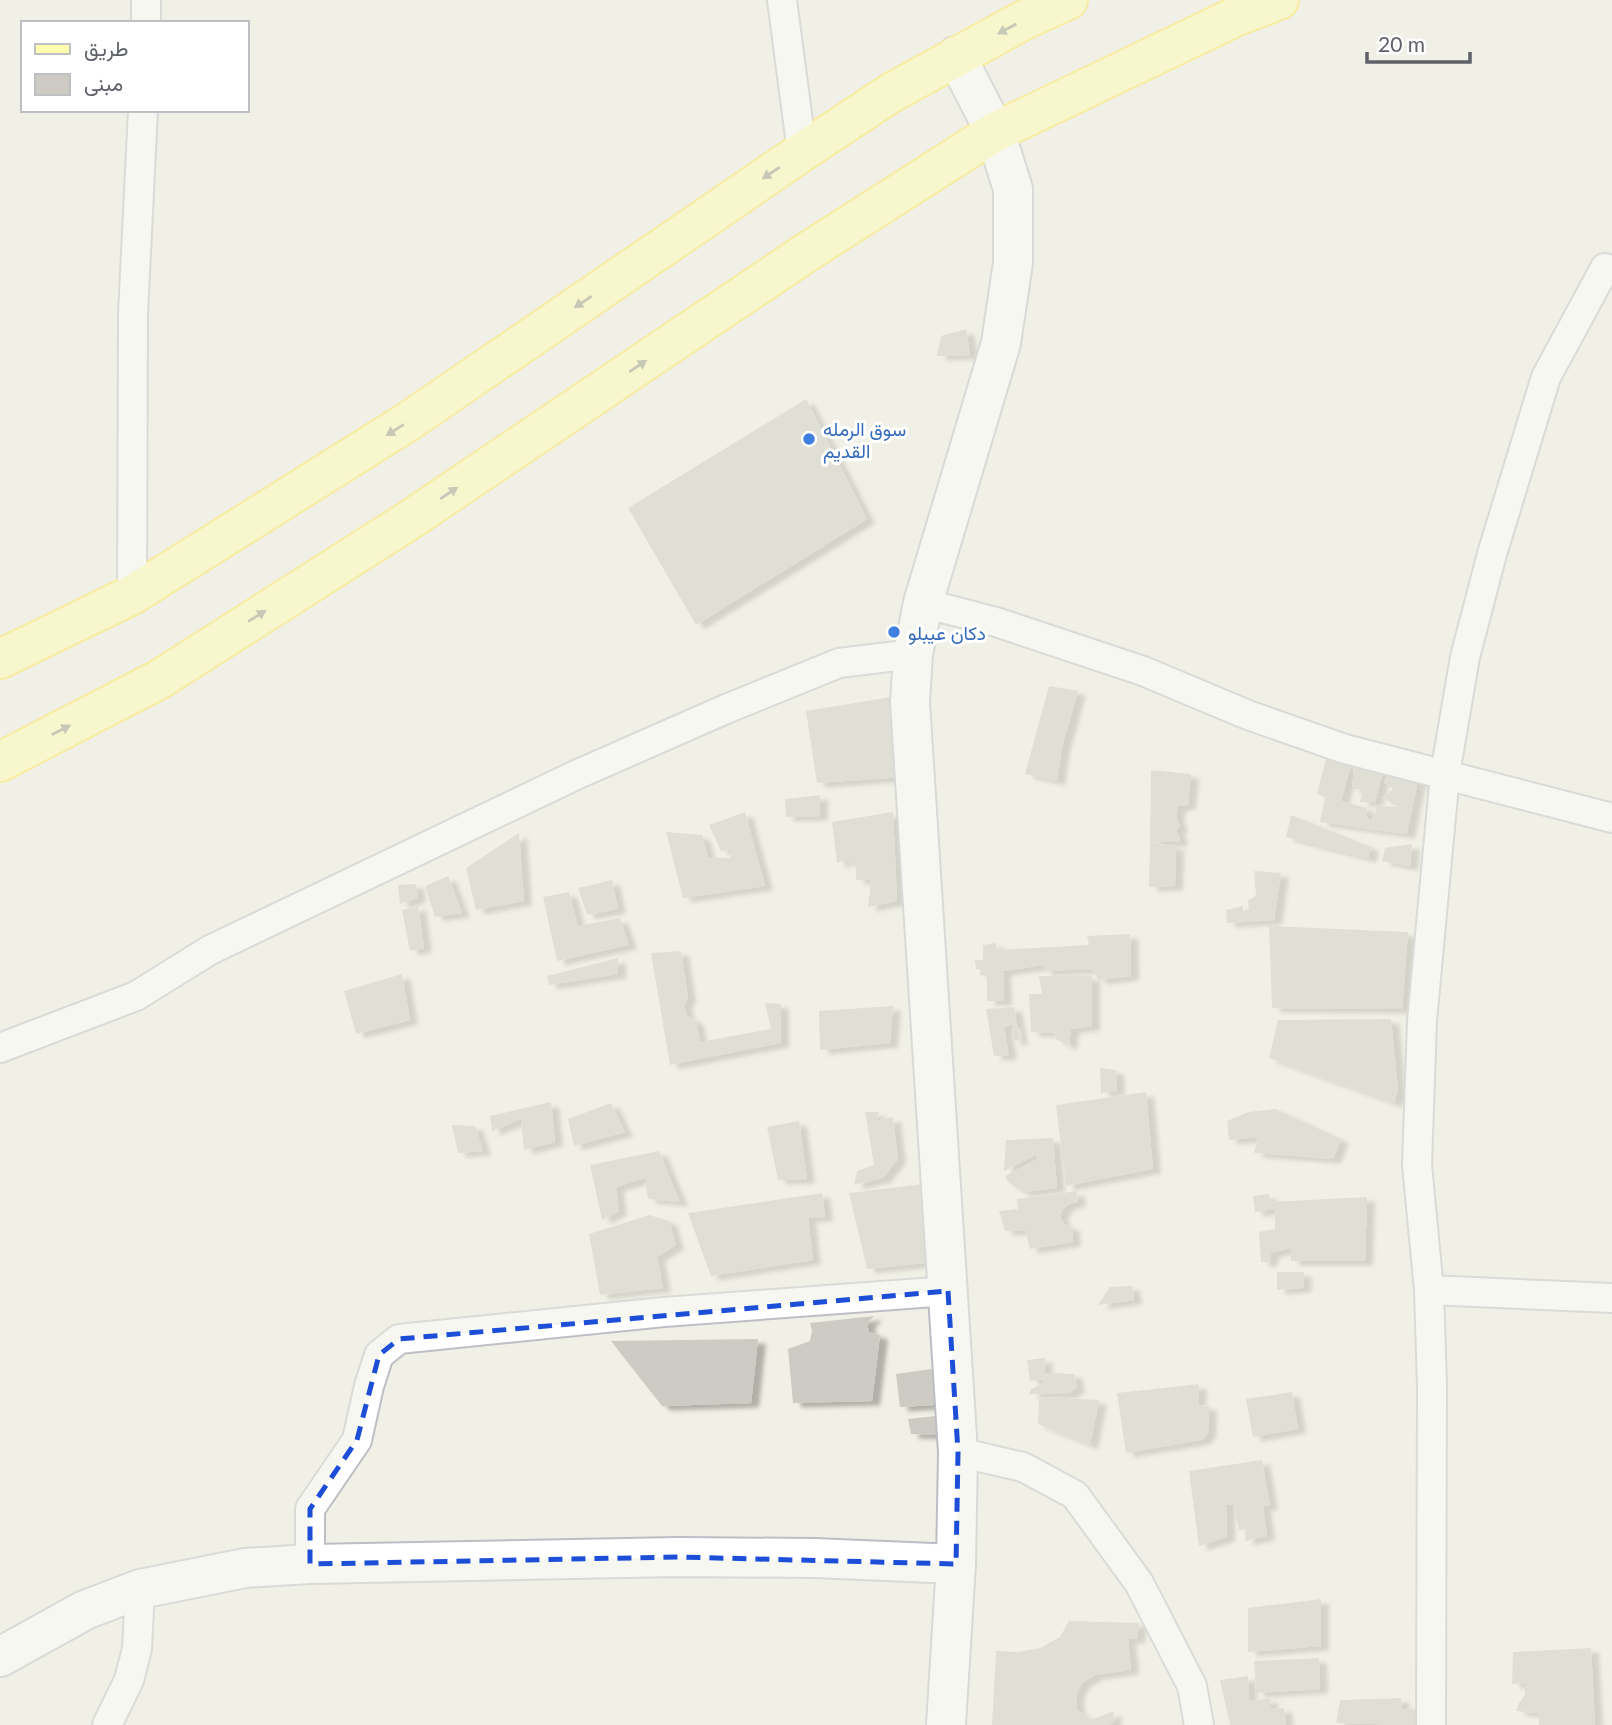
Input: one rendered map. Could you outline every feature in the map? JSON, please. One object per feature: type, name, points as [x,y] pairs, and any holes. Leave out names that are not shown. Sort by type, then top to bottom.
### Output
[{"type":"main road","points":[[0,659],[132,595],[409,421],[891,93],[1022,21],[1068,0]]},
{"type":"main road","points":[[0,761],[172,671],[408,521],[849,225],[995,132],[1237,16],[1279,0]]},
{"type":"street","points":[[146,0],[146,21]]},
{"type":"street","points":[[782,0],[802,152]]},
{"type":"street","points":[[946,1725],[956,1564],[958,1452],[910,702],[914,654],[923,603],[1001,343],[1013,263],[1013,189],[995,132],[956,56]]},
{"type":"street","points":[[132,595],[133,314],[143,112]]},
{"type":"street","points":[[1431,1725],[1432,1386],[1429,1290],[1417,1165],[1422,1021],[1445,774],[1465,657],[1492,554],[1546,377],[1605,268]]},
{"type":"street","points":[[923,603],[996,622],[1143,671],[1248,715],[1345,749],[1612,818]]},
{"type":"street","points":[[0,1048],[136,996],[234,938],[576,775],[726,709],[839,663],[914,654]]},
{"type":"street","points":[[1429,1290],[1612,1297]]},
{"type":"street","points":[[310,1564],[310,1509],[357,1440],[379,1355],[399,1339],[664,1312],[948,1291]]},
{"type":"street","points":[[958,1452],[1023,1467],[1075,1495],[1139,1583],[1192,1686],[1199,1725]]},
{"type":"street","points":[[0,1657],[85,1610],[140,1589],[245,1568],[310,1564],[678,1557],[814,1558],[956,1564]]},
{"type":"street","points":[[107,1725],[129,1681],[137,1649],[140,1589]]},
{"type":"highlighted area","points":[[948,1291],[958,1452],[956,1564],[678,1557],[310,1564],[310,1509],[357,1440],[379,1355],[399,1339]]},
{"type":"building","points":[[966,329],[970,355],[937,356],[941,336]]},
{"type":"building","points":[[806,399],[867,519],[696,625],[628,508]]},
{"type":"building","points":[[1049,686],[1078,691],[1062,747],[1057,781],[1025,774]]},
{"type":"building","points":[[897,696],[902,777],[817,783],[806,711]]},
{"type":"building","points":[[1326,759],[1351,764],[1341,801],[1366,808],[1367,817],[1371,821],[1376,811],[1375,806],[1399,807],[1382,798],[1393,789],[1384,782],[1388,772],[1419,775],[1407,834],[1320,822],[1325,798],[1317,793]]},
{"type":"building","points":[[1355,759],[1385,764],[1375,802],[1360,802],[1363,789],[1352,789]]},
{"type":"building","points":[[1151,770],[1191,774],[1188,805],[1178,806],[1176,816],[1180,827],[1176,830],[1179,842],[1150,842]]},
{"type":"building","points":[[820,795],[820,816],[786,817],[785,799]]},
{"type":"building","points":[[745,812],[765,886],[683,898],[666,832],[702,835],[708,857],[731,858],[731,850],[721,851],[709,825]]},
{"type":"building","points":[[893,812],[897,901],[868,907],[871,880],[856,880],[856,867],[846,860],[837,863],[832,822]]},
{"type":"building","points":[[1291,815],[1371,847],[1368,858],[1286,837]]},
{"type":"building","points":[[519,833],[524,901],[476,910],[466,868]]},
{"type":"building","points":[[1150,842],[1176,846],[1175,886],[1149,887]]},
{"type":"building","points":[[1412,844],[1410,866],[1382,861],[1385,848]]},
{"type":"building","points":[[1254,871],[1281,873],[1274,920],[1227,923],[1226,910],[1243,906],[1243,911],[1249,909],[1248,900],[1256,896]]},
{"type":"building","points":[[448,876],[462,913],[435,917],[425,886]]},
{"type":"building","points":[[612,880],[618,909],[587,915],[578,888]]},
{"type":"building","points":[[416,884],[418,898],[400,904],[398,885]]},
{"type":"building","points":[[569,892],[578,926],[620,918],[629,945],[557,961],[543,897]]},
{"type":"building","points":[[418,906],[424,948],[410,951],[402,910]]},
{"type":"building","points":[[1269,926],[1408,932],[1402,1009],[1272,1008]]},
{"type":"building","points":[[1130,934],[1131,976],[1099,980],[1092,969],[1043,971],[1044,965],[1003,971],[1004,1001],[987,1001],[987,976],[979,975],[981,970],[976,969],[975,960],[983,960],[983,945],[996,943],[997,950],[1089,945],[1087,936]]},
{"type":"building","points":[[681,951],[688,997],[684,1005],[687,1016],[696,1021],[700,1042],[771,1029],[765,1003],[781,1004],[781,1043],[670,1065],[651,953]]},
{"type":"building","points":[[618,958],[618,974],[549,985],[547,976]]},
{"type":"building","points":[[402,974],[410,1020],[356,1034],[344,991]]},
{"type":"building","points":[[1039,976],[1092,976],[1092,1026],[1071,1029],[1069,1046],[1056,1039],[1054,1033],[1031,1032],[1029,994],[1042,994]]},
{"type":"building","points":[[893,1006],[890,1043],[820,1050],[819,1011]]},
{"type":"building","points":[[1014,1007],[1020,1040],[1013,1041],[1012,1024],[1004,1027],[1009,1055],[994,1056],[986,1009]]},
{"type":"building","points":[[1391,1019],[1398,1090],[1394,1103],[1269,1058],[1278,1020]]},
{"type":"building","points":[[1100,1068],[1116,1070],[1117,1091],[1101,1093]]},
{"type":"building","points":[[1146,1092],[1153,1169],[1066,1186],[1056,1105]]},
{"type":"building","points":[[551,1102],[555,1142],[524,1150],[521,1119],[492,1131],[490,1116]]},
{"type":"building","points":[[611,1103],[625,1132],[574,1146],[568,1119]]},
{"type":"building","points":[[1276,1109],[1341,1139],[1333,1159],[1254,1153],[1258,1137],[1229,1140],[1227,1121],[1248,1112]]},
{"type":"building","points":[[865,1112],[879,1112],[876,1121],[893,1117],[898,1159],[883,1178],[854,1185],[857,1171],[874,1165]]},
{"type":"building","points":[[799,1121],[807,1179],[778,1180],[767,1127]]},
{"type":"building","points":[[452,1125],[475,1126],[483,1151],[458,1153]]},
{"type":"building","points":[[1053,1138],[1057,1188],[1024,1192],[1009,1183],[1005,1176],[1038,1159],[1036,1155],[1004,1171],[1006,1140]]},
{"type":"building","points":[[659,1151],[680,1202],[648,1199],[645,1178],[616,1187],[619,1211],[602,1220],[590,1165]]},
{"type":"building","points":[[931,1183],[935,1262],[867,1269],[849,1193]]},
{"type":"building","points":[[1077,1191],[1078,1202],[1069,1204],[1062,1210],[1060,1217],[1064,1224],[1072,1227],[1073,1242],[1030,1249],[1025,1230],[1005,1231],[999,1211],[1018,1209],[1017,1199]]},
{"type":"building","points":[[822,1193],[825,1217],[808,1218],[813,1260],[711,1276],[688,1213]]},
{"type":"building","points":[[1269,1194],[1270,1202],[1367,1197],[1365,1261],[1291,1261],[1291,1248],[1271,1253],[1269,1262],[1261,1262],[1259,1232],[1275,1229],[1275,1209],[1255,1212],[1253,1196]]},
{"type":"building","points":[[649,1215],[669,1221],[676,1245],[657,1257],[663,1288],[600,1295],[589,1234]]},
{"type":"building","points":[[1277,1272],[1304,1272],[1303,1288],[1277,1290]]},
{"type":"building","points":[[1132,1286],[1134,1300],[1098,1305],[1110,1287]]},
{"type":"building","points":[[874,1316],[867,1324],[869,1332],[880,1335],[872,1401],[793,1403],[788,1349],[810,1341],[810,1323]]},
{"type":"building","points":[[758,1339],[751,1403],[662,1406],[611,1341]]},
{"type":"building","points":[[1045,1358],[1044,1373],[1074,1374],[1077,1387],[1069,1394],[1029,1394],[1031,1389],[1043,1384],[1044,1379],[1030,1381],[1027,1360]]},
{"type":"building","points":[[945,1367],[949,1404],[900,1407],[896,1374]]},
{"type":"building","points":[[1199,1384],[1198,1405],[1209,1406],[1208,1434],[1202,1440],[1126,1453],[1117,1393]]},
{"type":"building","points":[[1292,1392],[1298,1429],[1253,1437],[1246,1399]]},
{"type":"building","points":[[1039,1397],[1099,1400],[1090,1445],[1038,1424]]},
{"type":"building","points":[[944,1415],[941,1435],[911,1434],[908,1419]]},
{"type":"building","points":[[1262,1460],[1270,1506],[1263,1506],[1267,1536],[1245,1541],[1246,1529],[1239,1530],[1233,1504],[1227,1505],[1227,1537],[1199,1546],[1189,1471]]},
{"type":"building","points":[[1321,1599],[1321,1646],[1248,1652],[1248,1608]]},
{"type":"building","points":[[1069,1621],[1139,1623],[1137,1639],[1128,1639],[1131,1670],[1095,1675],[1082,1683],[1076,1695],[1077,1710],[1091,1720],[1114,1711],[1113,1723],[992,1725],[996,1651],[1018,1652],[1040,1648],[1060,1637]]},
{"type":"building","points":[[1591,1648],[1595,1725],[1539,1725],[1538,1713],[1516,1711],[1525,1695],[1525,1683],[1512,1684],[1513,1652]]},
{"type":"building","points":[[1319,1658],[1320,1689],[1256,1693],[1254,1661]]},
{"type":"building","points":[[1248,1676],[1249,1701],[1271,1698],[1269,1709],[1284,1708],[1286,1725],[1230,1725],[1220,1680]]},
{"type":"building","points":[[1401,1698],[1402,1710],[1417,1708],[1415,1725],[1336,1723],[1340,1700]]},
{"type":"place","name":"سوق الرمله القديم","points":[[809,439]]},
{"type":"place","name":"دكان عيبلو","points":[[894,632]]}]
